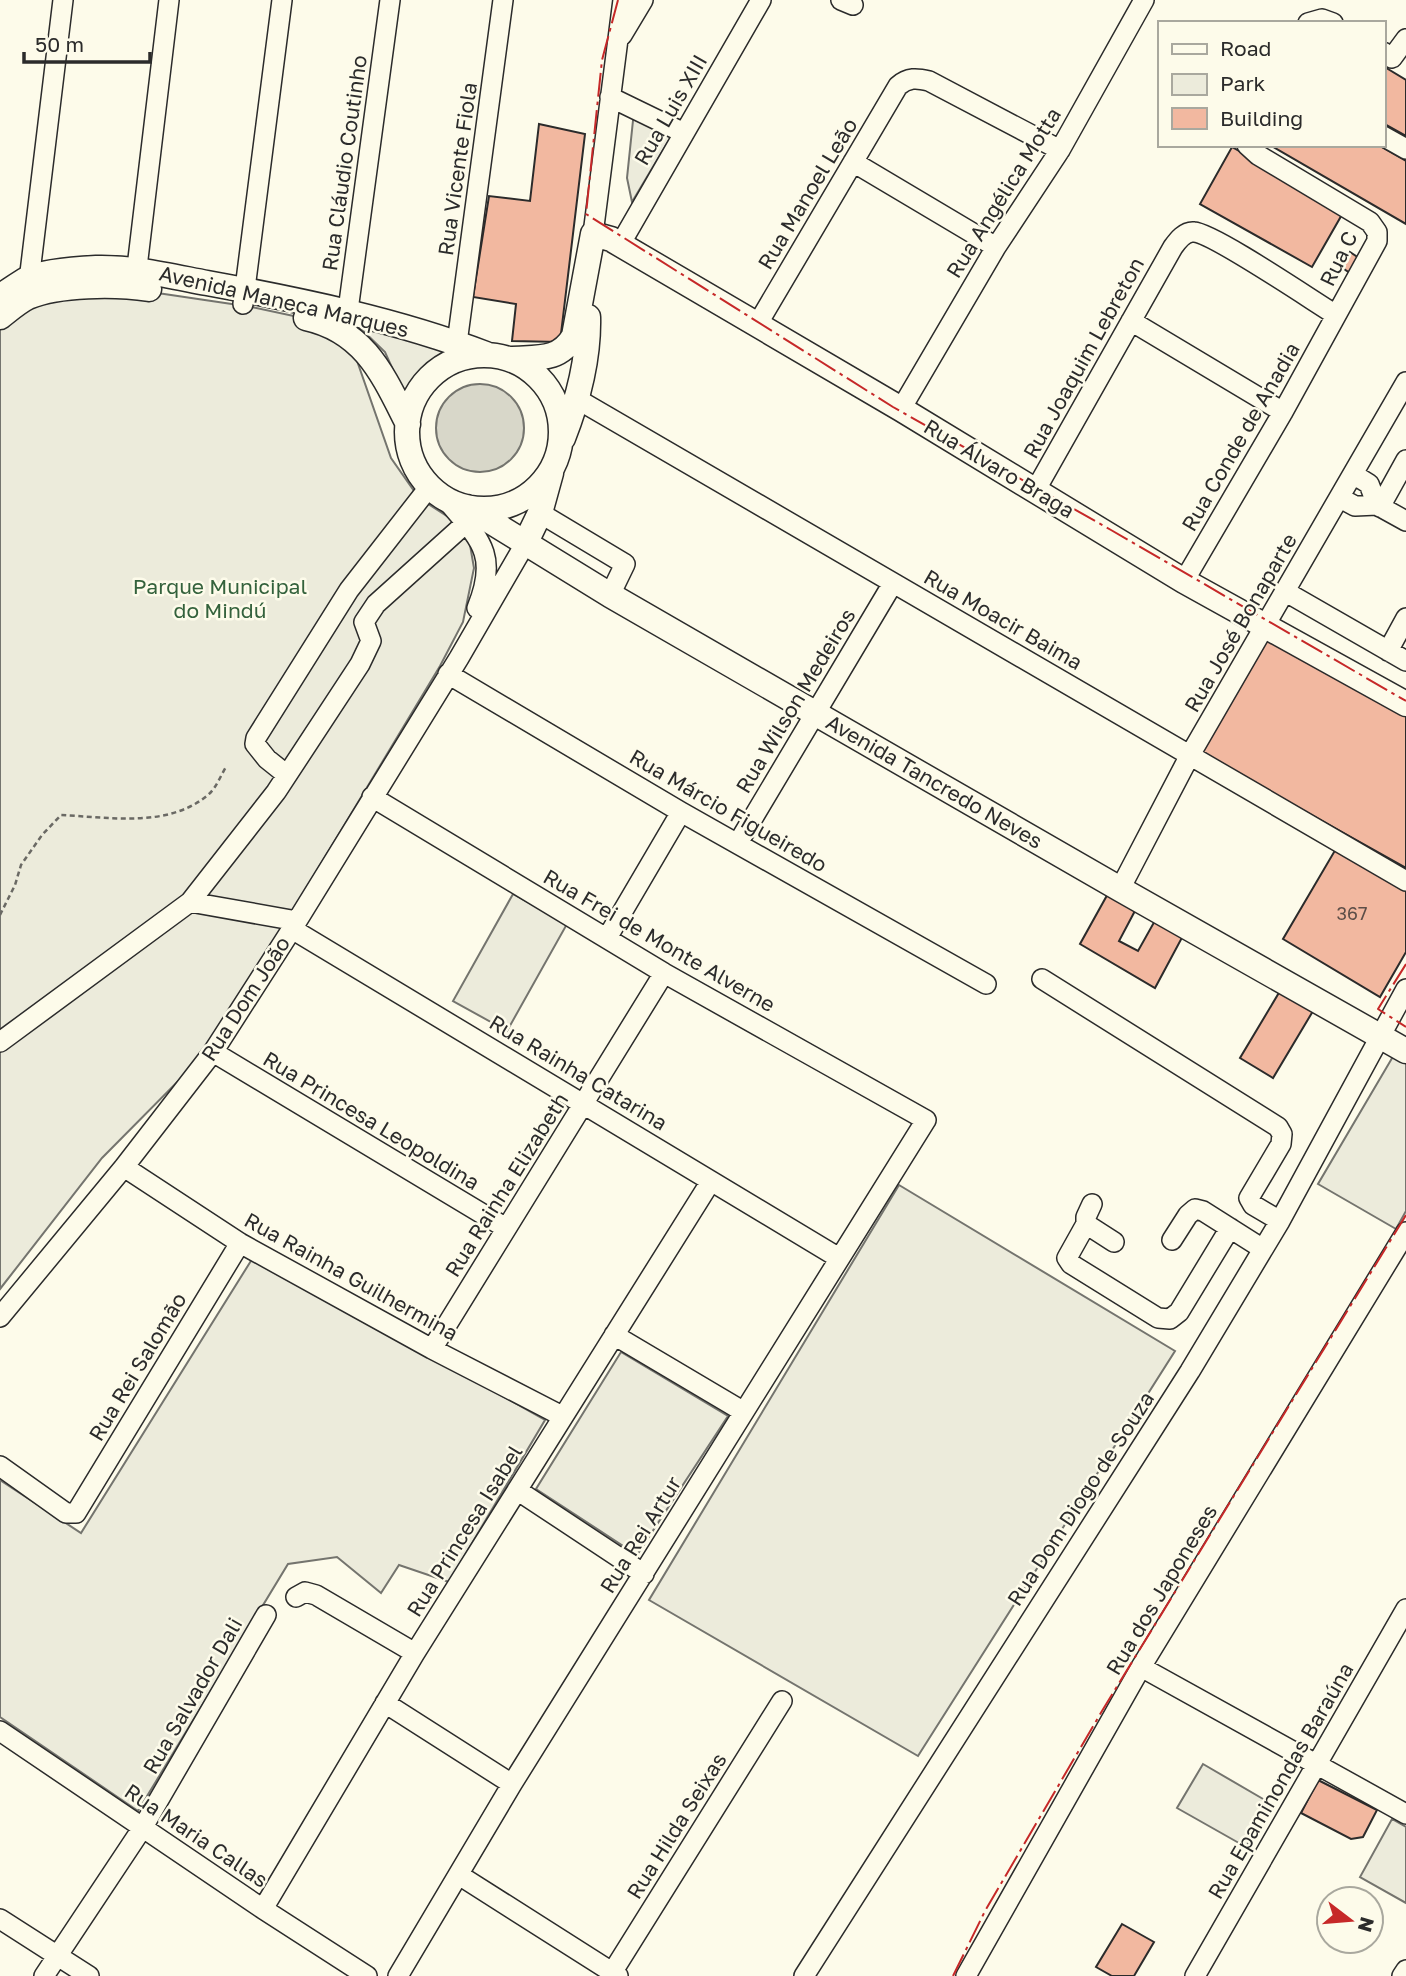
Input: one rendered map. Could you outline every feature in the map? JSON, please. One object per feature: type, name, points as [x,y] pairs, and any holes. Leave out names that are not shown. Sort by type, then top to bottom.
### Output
[{"type":"main road","name":"Rua Álvaro Braga","points":[[593,234],[621,243],[1184,581],[1406,704]]},
{"type":"main road","points":[[588,271],[589,323],[577,400],[545,478],[533,491],[518,500],[502,507],[466,515],[436,491],[419,473],[412,458],[408,424],[416,397],[433,374],[449,363],[467,356],[551,356],[559,354],[568,346],[574,337],[593,234]]},
{"type":"main road","name":"Avenida Maneca Marques","points":[[0,296],[28,288],[70,270],[98,268],[135,278],[244,297],[346,323],[457,343],[498,357]]},
{"type":"main road","name":"Avenida Maneca Marques","points":[[0,317],[28,288]]},
{"type":"main road","name":"Avenida Maneca Marques","points":[[346,323],[378,368],[408,424]]},
{"type":"main road","points":[[498,357],[533,373],[551,394],[558,410],[561,428],[556,455]]},
{"type":"main road","name":"Rua Dom João","points":[[525,544],[540,513],[556,455]]},
{"type":"main road","name":"Avenida Tancredo Neves","points":[[466,515],[525,544],[1119,889],[1406,1051]]},
{"type":"street","points":[[28,288],[63,0]]},
{"type":"street","points":[[135,278],[169,0]]},
{"type":"street","points":[[244,297],[282,0]]},
{"type":"street","name":"Rua Cláudio Coutinho","points":[[346,323],[390,0]]},
{"type":"street","name":"Rua Vicente Fiola","points":[[457,343],[503,0]]},
{"type":"street","points":[[593,234],[623,0]]},
{"type":"street","points":[[617,41],[643,0]]},
{"type":"street","name":"Rua Luis XIII","points":[[621,243],[761,0]]},
{"type":"street","name":"Rua Angélica Motta","points":[[901,409],[996,247],[1060,150],[1144,0]]},
{"type":"street","points":[[1394,59],[1406,39]]},
{"type":"street","name":"Rua Manoel Leão","points":[[757,325],[898,86],[905,80],[917,78],[929,81],[1060,150]]},
{"type":"street","points":[[610,97],[684,133]]},
{"type":"street","points":[[1385,137],[1406,149]]},
{"type":"street","name":"Rua C","points":[[1249,147],[1258,155],[1370,222],[1377,232],[1377,241],[1336,315]]},
{"type":"street","points":[[853,162],[996,247]]},
{"type":"street","name":"Rua Joaquim Lebreton","points":[[1035,491],[1173,247],[1188,233],[1196,231],[1217,241],[1336,315]]},
{"type":"street","name":"Rua Conde de Anadia","points":[[1184,581],[1336,315]]},
{"type":"street","points":[[1131,321],[1283,411]]},
{"type":"street","name":"Rua José Bonaparte","points":[[1119,889],[1190,755],[1406,383]]},
{"type":"street","name":"Rua Moacir Baima","points":[[577,400],[1406,881]]},
{"type":"street","points":[[1378,506],[1406,460]]},
{"type":"street","points":[[1353,474],[1369,484],[1378,506]]},
{"type":"street","points":[[287,775],[267,759],[255,741],[349,590],[436,491]]},
{"type":"street","points":[[1340,498],[1356,506],[1378,506],[1406,521]]},
{"type":"street","points":[[540,513],[625,564],[610,595]]},
{"type":"street","points":[[364,622],[376,604],[466,515]]},
{"type":"street","name":"Rua Dom João","points":[[454,666],[487,577],[487,557],[466,515]]},
{"type":"street","name":"Rua Dom João","points":[[0,1317],[124,1167],[214,1052],[454,666],[525,544]]},
{"type":"street","name":"Rua Wilson Medeiros","points":[[738,843],[893,583]]},
{"type":"street","points":[[1286,592],[1406,661]]},
{"type":"street","points":[[0,1042],[190,902],[276,792],[369,648],[371,641],[364,622],[340,606]]},
{"type":"street","points":[[1388,651],[1406,618]]},
{"type":"street","name":"Rua Márcio Figueiredo","points":[[454,666],[681,813],[986,984]]},
{"type":"street","name":"Rua Frei de Monte Alverne","points":[[372,797],[664,973],[926,1120]]},
{"type":"street","points":[[607,938],[681,813]]},
{"type":"street","points":[[190,902],[295,925]]},
{"type":"street","name":"Rua Rainha Catarina","points":[[295,925],[839,1258]]},
{"type":"street","name":"Rua Rainha Elizabeth","points":[[432,1349],[664,973]]},
{"type":"street","points":[[1042,979],[1278,1127],[1282,1134],[1281,1144],[1249,1198],[1253,1205],[1280,1221]]},
{"type":"street","name":"Rua Dom Diogo de Souza","points":[[804,1976],[1175,1394],[1280,1221],[1406,989]]},
{"type":"street","name":"Rua Princesa Leopoldina","points":[[214,1052],[506,1228]]},
{"type":"street","name":"Rua Rei Artur","points":[[398,1976],[512,1784],[926,1120]]},
{"type":"street","name":"Rua Rainha Guilhermina","points":[[124,1167],[240,1243],[432,1349],[562,1416]]},
{"type":"street","name":"Rua Princesa Isabel","points":[[263,1909],[415,1653],[711,1181]]},
{"type":"street","points":[[1093,1204],[1086,1217],[1086,1224],[1067,1258],[1071,1264],[1158,1318],[1170,1319],[1179,1311],[1230,1228]]},
{"type":"street","points":[[1172,1240],[1195,1209],[1203,1211],[1263,1249]]},
{"type":"street","points":[[1086,1224],[1114,1242]]},
{"type":"street","name":"Rua dos Japoneses","points":[[966,1976],[1142,1667],[1406,1231]]},
{"type":"street","name":"Rua Rei Salomão","points":[[0,1466],[66,1513],[74,1514],[240,1243]]},
{"type":"street","points":[[614,1335],[744,1412]]},
{"type":"street","points":[[517,1490],[644,1574]]},
{"type":"street","points":[[296,1597],[305,1592],[316,1595],[415,1653]]},
{"type":"street","name":"Rua Epaminondas Baraúna","points":[[1195,1976],[1406,1609]]},
{"type":"street","name":"Rua Salvador Dali","points":[[44,1976],[143,1827],[266,1615]]},
{"type":"street","points":[[1142,1667],[1406,1814]]},
{"type":"street","name":"Rua Hilda Seixas","points":[[614,1975],[782,1701]]},
{"type":"street","points":[[385,1703],[512,1784]]},
{"type":"street","name":"Rua Maria Callas","points":[[0,1731],[367,1976]]},
{"type":"street","points":[[459,1875],[614,1975]]},
{"type":"street","points":[[0,1919],[89,1976]]},
{"type":"street","points":[[1402,1976],[1406,1970]]},
{"type":"path","points":[[0,915],[15,885],[21,865],[42,835],[61,815],[130,819],[159,817],[185,808],[210,793],[226,766]]},
{"type":"green space","points":[[634,111],[675,130],[632,202],[627,178]]},
{"type":"green space","name":"Parque Municipal do Mindú","points":[[144,291],[252,307],[317,321],[349,338],[391,458],[419,498],[456,522],[469,539],[474,568],[463,622],[440,666],[209,1050],[102,1158],[0,1289],[0,329],[41,300]]},
{"type":"green space","points":[[353,321],[465,350],[429,369],[408,403],[385,352]]},
{"type":"green space","points":[[513,894],[567,924],[507,1031],[453,1001]]},
{"type":"green space","points":[[1398,1048],[1406,1052],[1406,1211],[1396,1229],[1318,1184]]},
{"type":"green space","points":[[899,1185],[1175,1351],[918,1756],[649,1600]]},
{"type":"green space","points":[[254,1256],[545,1420],[449,1582],[399,1565],[381,1593],[337,1557],[288,1564],[138,1811],[0,1717],[0,1480],[81,1533]]},
{"type":"green space","points":[[621,1352],[728,1416],[637,1555],[536,1489]]},
{"type":"green space","points":[[1203,1764],[1270,1803],[1246,1847],[1177,1808]]},
{"type":"green space","points":[[1392,1819],[1406,1827],[1406,1903],[1385,1891],[1385,1885],[1374,1885],[1360,1877]]},
{"type":"shaded area","points":[[480,384],[497,388],[511,397],[520,411],[524,428],[520,445],[511,459],[497,468],[480,472],[463,468],[449,459],[440,445],[436,428],[440,411],[449,397],[463,388]]},
{"type":"building","points":[[1385,67],[1406,80],[1406,136],[1385,124]]},
{"type":"building","points":[[539,124],[585,134],[560,342],[512,341],[516,304],[473,297],[489,196],[530,201]]},
{"type":"building","points":[[1232,147],[1344,211],[1312,267],[1200,204]]},
{"type":"building","points":[[1273,147],[1382,147],[1406,161],[1406,224]]},
{"type":"building","points":[[1350,252],[1359,258],[1350,273],[1341,267]]},
{"type":"building","points":[[1272,629],[1406,711],[1406,868],[1199,752]]},
{"type":"building","points":[[1337,847],[1406,888],[1406,952],[1380,997],[1283,939]]},
{"type":"building","points":[[1110,890],[1137,907],[1119,941],[1138,951],[1157,917],[1185,932],[1155,988],[1080,944]]},
{"type":"building","points":[[1283,986],[1316,1006],[1273,1078],[1240,1058]]},
{"type":"building","points":[[1318,1780],[1377,1810],[1363,1837],[1351,1839],[1301,1813]]},
{"type":"building","points":[[1122,1924],[1154,1942],[1134,1976],[1112,1976],[1096,1967]]},
{"type":"power","points":[[618,0],[602,60],[586,214],[893,407],[1406,701]]},
{"type":"power","points":[[1406,964],[1378,1009],[1406,1027]]},
{"type":"power","points":[[953,1976],[985,1911],[1102,1711],[1406,1215]]}]
